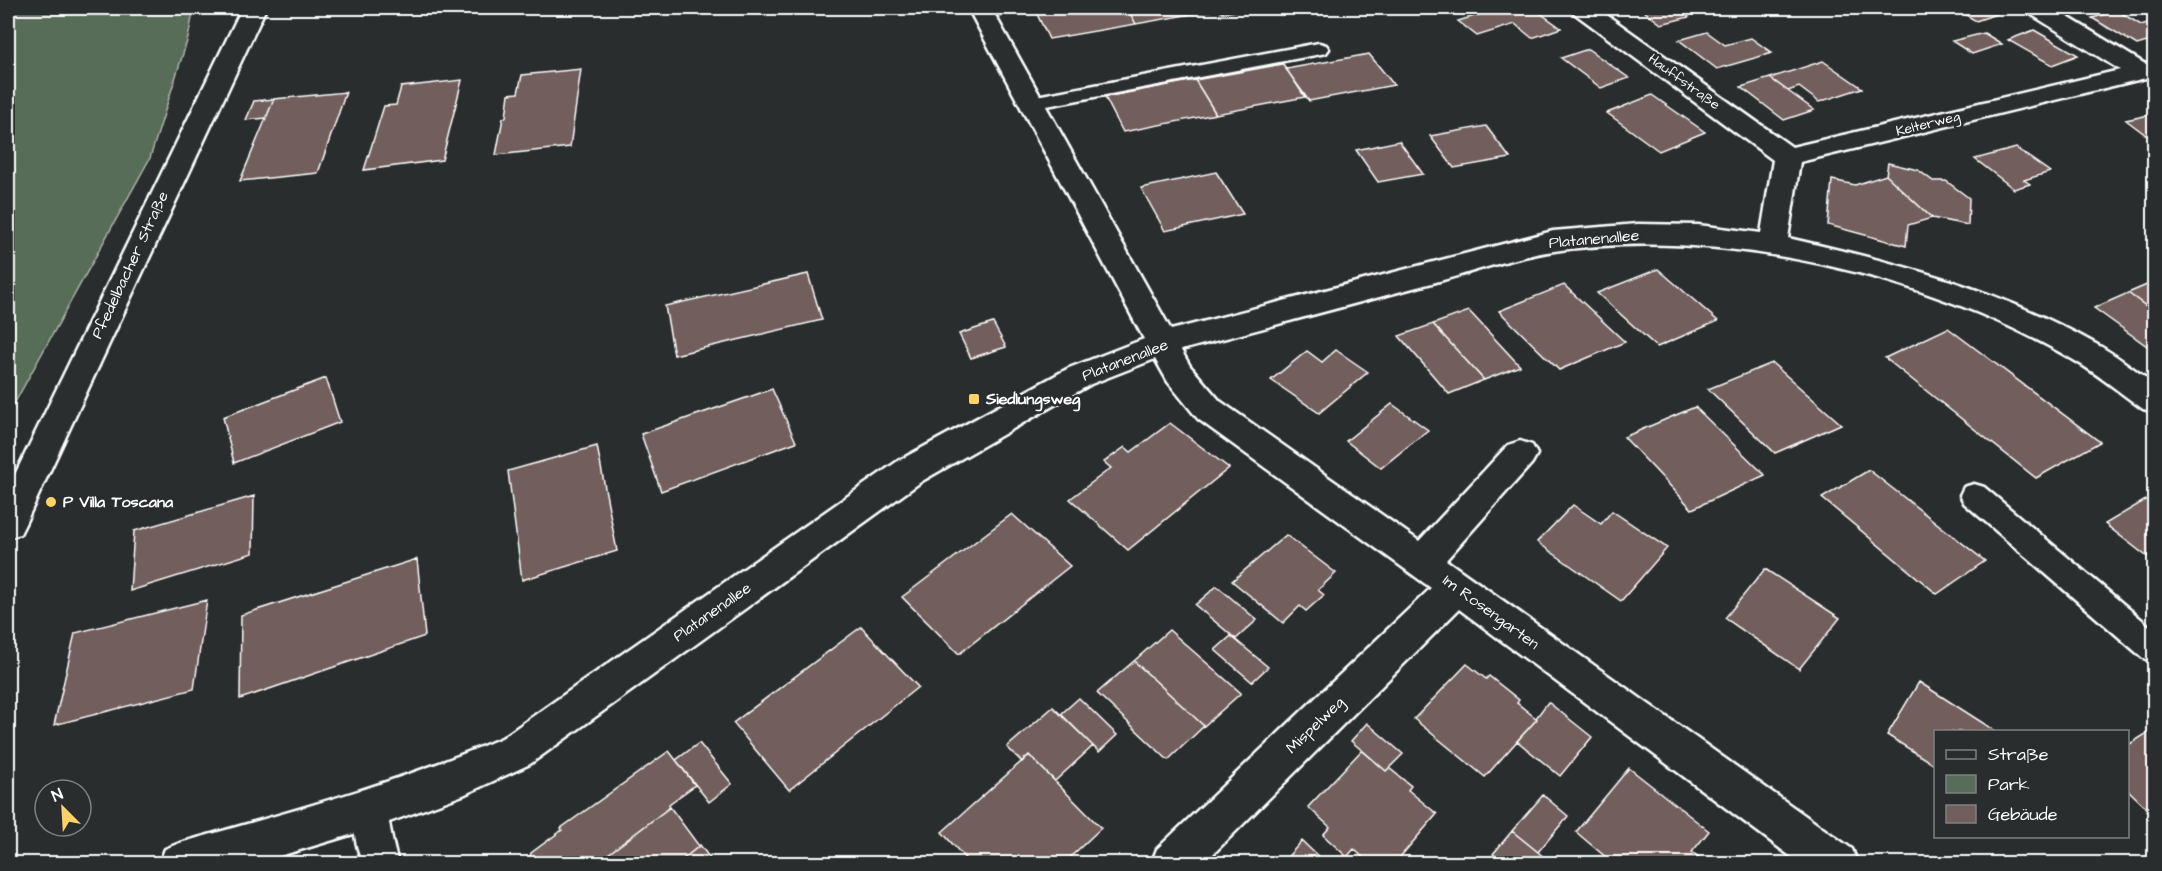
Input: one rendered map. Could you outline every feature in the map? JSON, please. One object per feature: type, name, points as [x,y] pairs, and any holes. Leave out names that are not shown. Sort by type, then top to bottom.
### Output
[{"type":"street","name":"Pfedelbacher Straße","points":[[8,524],[254,8]]},
{"type":"street","name":"Hauffstraße","points":[[1582,8],[1787,157]]},
{"type":"street","points":[[2037,8],[2147,70]]},
{"type":"street","points":[[986,9],[1031,103],[1162,344]]},
{"type":"street","name":"Kelterweg","points":[[1787,157],[2147,70]]},
{"type":"street","points":[[1773,244],[1787,157]]},
{"type":"street","name":"Platanenallee","points":[[180,864],[370,809],[449,781],[516,751],[910,471],[1080,376],[1162,344],[1553,241],[1638,234],[1698,235],[1773,244],[1890,271],[1997,308],[2084,351],[2154,400]]},
{"type":"street","name":"Im Rosengarten","points":[[1162,344],[1179,374],[1209,410],[1838,864]]},
{"type":"street","points":[[1422,562],[1520,454]]},
{"type":"street","name":"Mispelweg","points":[[1172,864],[1457,587]]},
{"type":"lane","points":[[1031,103],[1318,49]]},
{"type":"lane","points":[[1974,495],[2154,648]]},
{"type":"lane","points":[[370,809],[376,854],[382,864]]},
{"type":"green space","points":[[8,8],[194,8],[188,38],[150,158],[8,415]]},
{"type":"building","points":[[1127,8],[1136,24],[1049,39],[1035,10]]},
{"type":"building","points":[[1127,8],[1218,8],[1220,9],[1136,24]]},
{"type":"building","points":[[1218,8],[1256,8],[1222,13]]},
{"type":"building","points":[[1501,8],[1533,8],[1561,28],[1532,38],[1515,24],[1477,36],[1458,21]]},
{"type":"building","points":[[1640,8],[1677,8],[1689,17],[1661,24]]},
{"type":"building","points":[[1954,8],[1994,8],[2002,12],[1976,21]]},
{"type":"building","points":[[2118,11],[2141,25],[2154,21],[2154,40],[2137,45],[2092,18]]},
{"type":"building","points":[[2034,30],[2078,55],[2052,65],[2008,40]]},
{"type":"building","points":[[1707,32],[1725,45],[1751,38],[1772,53],[1717,69],[1679,40]]},
{"type":"building","points":[[1984,33],[2002,44],[1972,54],[1952,41]]},
{"type":"building","points":[[1588,49],[1629,78],[1601,88],[1561,58]]},
{"type":"building","points":[[1369,54],[1394,85],[1309,101],[1286,69]]},
{"type":"building","points":[[1823,61],[1862,88],[1819,102],[1799,87],[1788,91],[1770,78]]},
{"type":"building","points":[[1283,64],[1305,97],[1216,114],[1195,80]]},
{"type":"building","points":[[581,69],[570,147],[496,155],[503,118],[506,117],[509,94],[518,93],[522,75]]},
{"type":"building","points":[[1770,78],[1814,110],[1784,120],[1741,87]]},
{"type":"building","points":[[462,80],[442,160],[364,170],[384,106],[396,105],[401,87]]},
{"type":"building","points":[[1195,80],[1216,114],[1123,132],[1105,97]]},
{"type":"building","points":[[346,92],[318,173],[240,181],[274,99]]},
{"type":"building","points":[[1652,95],[1705,132],[1659,151],[1607,113]]},
{"type":"building","points":[[274,99],[266,118],[246,120],[254,101]]},
{"type":"building","points":[[2154,114],[2154,141],[2126,120]]},
{"type":"building","points":[[1486,126],[1510,158],[1454,168],[1430,136]]},
{"type":"building","points":[[1399,141],[1423,174],[1378,182],[1356,150]]},
{"type":"building","points":[[2016,148],[2050,172],[2024,180],[2030,184],[2014,189],[1975,159]]},
{"type":"building","points":[[1888,163],[1918,170],[1933,181],[1946,181],[1969,198],[1968,225],[1932,218],[1886,175]]},
{"type":"building","points":[[1216,172],[1243,214],[1165,231],[1141,188]]},
{"type":"building","points":[[1886,175],[1932,218],[1908,225],[1906,246],[1828,225],[1832,180],[1855,185]]},
{"type":"building","points":[[1658,269],[1718,321],[1657,347],[1597,293]]},
{"type":"building","points":[[808,274],[822,320],[674,355],[665,306]]},
{"type":"building","points":[[2154,282],[2154,312],[2128,293]]},
{"type":"building","points":[[1564,285],[1625,342],[1559,370],[1499,311]]},
{"type":"building","points":[[2128,293],[2154,312],[2154,351],[2094,308]]},
{"type":"building","points":[[1469,311],[1520,366],[1484,380],[1433,324]]},
{"type":"building","points":[[993,323],[1006,347],[971,358],[959,334]]},
{"type":"building","points":[[1433,324],[1484,380],[1449,394],[1399,336]]},
{"type":"building","points":[[1948,328],[2100,442],[2036,478],[1885,358]]},
{"type":"building","points":[[1336,350],[1368,372],[1319,413],[1271,380],[1307,351],[1322,362]]},
{"type":"building","points":[[1772,363],[1841,424],[1775,453],[1708,389]]},
{"type":"building","points":[[326,378],[340,422],[234,463],[223,417]]},
{"type":"building","points":[[772,389],[796,442],[661,491],[641,434]]},
{"type":"building","points":[[1392,404],[1428,430],[1381,468],[1346,441]]},
{"type":"building","points":[[1695,407],[1765,475],[1692,509],[1624,437]]},
{"type":"building","points":[[1170,423],[1229,468],[1128,550],[1070,499],[1111,468],[1104,462],[1125,447],[1131,452]]},
{"type":"building","points":[[597,446],[617,551],[522,580],[508,471]]},
{"type":"building","points":[[1869,470],[1985,561],[1937,594],[1822,498]]},
{"type":"building","points":[[2154,495],[2154,562],[2105,524]]},
{"type":"building","points":[[254,496],[253,553],[130,591],[134,531]]},
{"type":"building","points":[[1573,505],[1601,524],[1612,511],[1667,548],[1621,601],[1537,542]]},
{"type":"building","points":[[1012,514],[1070,566],[959,654],[902,597]]},
{"type":"building","points":[[1286,535],[1336,573],[1318,590],[1324,595],[1306,611],[1300,606],[1283,623],[1232,581]]},
{"type":"building","points":[[417,559],[425,636],[240,699],[241,615]]},
{"type":"building","points":[[1765,569],[1840,618],[1799,669],[1725,618]]},
{"type":"building","points":[[1217,586],[1257,620],[1236,639],[1195,605]]},
{"type":"building","points":[[207,600],[194,689],[54,725],[75,633]]},
{"type":"building","points":[[861,627],[918,687],[789,790],[733,723]]},
{"type":"building","points":[[1169,630],[1241,693],[1204,726],[1134,661]]},
{"type":"building","points":[[1231,636],[1268,667],[1252,682],[1215,650]]},
{"type":"building","points":[[1134,661],[1204,726],[1168,760],[1097,693]]},
{"type":"building","points":[[1467,664],[1486,679],[1489,676],[1519,700],[1517,703],[1537,719],[1485,777],[1414,719]]},
{"type":"building","points":[[1919,682],[1994,730],[1934,730],[1934,765],[1887,735]]},
{"type":"building","points":[[1079,698],[1117,735],[1099,752],[1061,714]]},
{"type":"building","points":[[1548,702],[1592,737],[1560,776],[1517,741],[1537,719]]},
{"type":"building","points":[[1053,707],[1093,746],[1055,781],[1029,755],[1022,762],[1007,747]]},
{"type":"building","points":[[1367,723],[1403,754],[1386,771],[1351,741]]},
{"type":"building","points":[[2154,729],[2154,815],[2129,791],[2129,744]]},
{"type":"building","points":[[699,743],[732,784],[709,802],[676,760]]},
{"type":"building","points":[[1362,750],[1386,771],[1389,768],[1411,786],[1408,790],[1437,814],[1394,864],[1370,864],[1354,849],[1347,857],[1323,835],[1330,827],[1308,807]]},
{"type":"building","points":[[669,751],[695,785],[669,804],[670,807],[595,864],[528,864],[531,853],[562,830],[561,828]]},
{"type":"building","points":[[1029,755],[1101,828],[1063,864],[970,864],[942,832]]},
{"type":"building","points":[[1629,768],[1709,831],[1692,852],[1703,860],[1701,864],[1614,864],[1576,832]]},
{"type":"building","points":[[1543,795],[1568,816],[1538,852],[1512,831]]},
{"type":"building","points":[[670,807],[699,846],[677,864],[595,864]]},
{"type":"building","points":[[1512,831],[1551,864],[1504,864],[1493,854]]},
{"type":"building","points":[[1302,841],[1326,864],[1281,864]]},
{"type":"building","points":[[699,846],[714,864],[677,864]]},
{"type":"place","name":"Siedlungsweg","points":[[974,399]]},
{"type":"place","name":"P Villa Toscana","points":[[51,502]]}]
